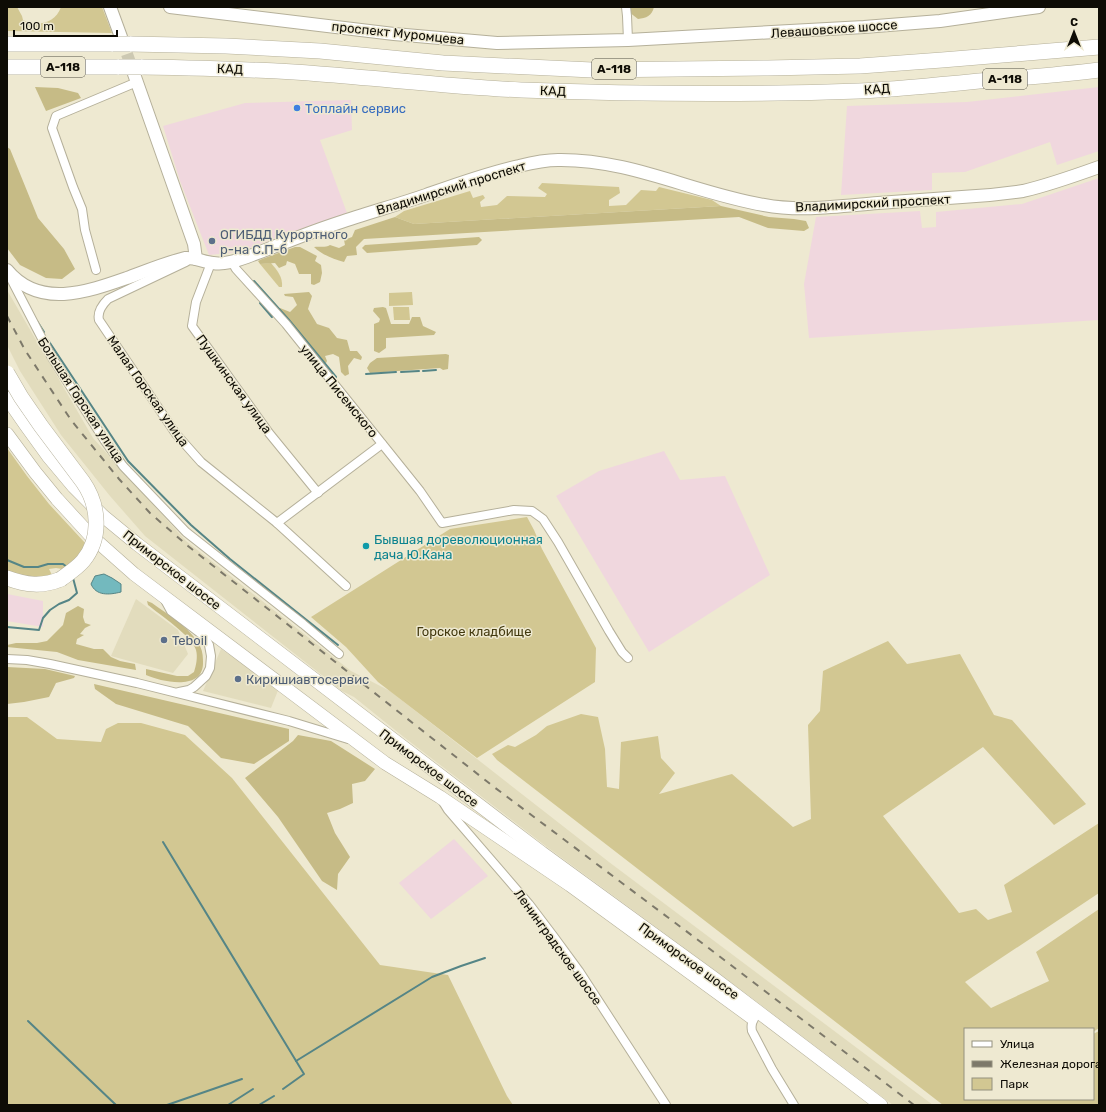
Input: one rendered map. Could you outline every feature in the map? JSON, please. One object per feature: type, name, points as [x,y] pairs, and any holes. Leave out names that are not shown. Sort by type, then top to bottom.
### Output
[{"type":"highway","name":"КАД","points":[[7,44],[122,41],[320,51],[443,63],[592,70],[860,66],[1099,47]]},
{"type":"highway","name":"КАД","points":[[7,67],[119,67],[137,74],[250,70],[519,90],[684,93],[861,91],[1099,70]]},
{"type":"highway","points":[[7,373],[41,426],[88,490],[94,502],[96,518],[96,531],[89,551],[83,561],[61,579],[40,585],[21,583],[7,578]]},
{"type":"main road","points":[[110,7],[122,41]]},
{"type":"main road","name":"проспект Муромцева","points":[[170,7],[209,9],[394,34],[497,43],[628,40]]},
{"type":"main road","name":"Левашовское шоссе","points":[[628,40],[864,27],[940,21],[1039,7]]},
{"type":"main road","points":[[1084,72],[1099,75]]},
{"type":"main road","points":[[137,74],[194,244],[196,258]]},
{"type":"main road","name":"Владимирский проспект","points":[[7,271],[21,284],[37,291],[70,294],[104,286],[171,262],[190,257],[211,263],[224,264],[247,257],[337,223],[473,179],[532,163],[556,160],[581,161],[637,170],[734,200],[766,206],[793,208],[826,207],[1014,192],[1052,184],[1099,167]]},
{"type":"main road","name":"Приморское шоссе","points":[[7,398],[48,456],[74,487],[103,516],[137,544],[542,853],[715,979],[881,1105]]},
{"type":"main road","name":"Приморское шоссе","points":[[7,434],[57,499],[90,535],[134,574],[162,596],[384,763],[440,797],[570,885],[754,1019],[868,1105]]},
{"type":"main road","points":[[384,763],[393,765],[399,762],[403,753],[401,746]]},
{"type":"street","points":[[626,7],[628,40]]},
{"type":"street","points":[[96,270],[85,230],[82,209],[52,128],[56,116],[137,74]]},
{"type":"street","name":"Малая Горская улица","points":[[196,258],[108,299],[103,303],[98,315],[99,320],[176,434],[200,462],[277,523],[346,586]]},
{"type":"street","name":"улица Писемского","points":[[232,262],[236,269],[286,324],[420,491],[442,523],[514,510],[532,511],[543,519],[556,538],[609,631],[622,652],[628,658]]},
{"type":"street","name":"Пушкинская улица","points":[[211,263],[196,302],[192,326],[269,433],[318,493]]},
{"type":"street","name":"Большая Горская улица","points":[[7,271],[51,356],[105,441],[123,466],[186,532],[339,654]]},
{"type":"street","points":[[24,305],[26,295],[37,291]]},
{"type":"street","points":[[277,523],[382,444]]},
{"type":"street","points":[[162,596],[171,611],[204,636],[209,645],[211,656],[210,668],[206,676],[189,690],[177,693]]},
{"type":"street","points":[[7,659],[27,660],[50,664],[123,680],[289,721],[355,741]]},
{"type":"street","name":"Ленинградское шоссе","points":[[440,797],[448,810],[529,904],[579,971],[666,1105]]},
{"type":"street","points":[[754,1019],[751,1026],[752,1031],[772,1069],[794,1105]]},
{"type":"shaded area","points":[[628,7],[654,7],[652,13],[648,16],[638,19],[629,12]]},
{"type":"shaded area","points":[[35,87],[58,88],[78,93],[81,98],[46,111]]},
{"type":"shaded area","points":[[1099,87],[1099,151],[1057,165],[1050,142],[965,172],[932,173],[932,190],[841,195],[847,106],[967,102]]},
{"type":"shaded area","points":[[351,100],[352,130],[320,140],[347,213],[249,248],[230,253],[209,255],[180,181],[163,126],[245,103]]},
{"type":"shaded area","points":[[7,147],[10,149],[38,218],[64,249],[75,269],[62,279],[46,278],[20,265],[7,248]]},
{"type":"shaded area","points":[[1099,178],[1099,320],[809,338],[804,284],[816,217],[920,211],[922,228],[936,227],[936,212],[1022,204]]},
{"type":"shaded area","points":[[721,206],[769,217],[806,221],[809,228],[804,231],[768,228],[739,217],[364,239],[356,247],[357,255],[347,256],[344,262],[324,254],[314,247],[324,247],[330,245],[339,248],[345,245],[344,240],[352,237],[355,230],[395,217],[414,224]]},
{"type":"shaded area","points":[[479,237],[482,240],[477,245],[367,253],[362,248],[365,245]]},
{"type":"shaded area","points":[[295,247],[300,247],[317,256],[315,261],[321,265],[322,273],[320,282],[314,285],[311,284],[311,274],[299,274],[295,264],[287,261],[286,265],[279,268],[275,263],[260,264],[258,261]]},
{"type":"shaded area","points":[[7,290],[93,438],[186,541],[351,671],[390,691],[609,862],[933,1105],[893,1105],[720,974],[547,847],[354,697],[342,691],[145,536],[110,496],[61,435],[20,371],[7,345]]},
{"type":"shaded area","points":[[309,292],[312,296],[308,309],[317,324],[329,328],[337,338],[347,340],[350,351],[357,351],[362,357],[361,360],[354,358],[348,366],[349,374],[345,376],[341,372],[339,357],[333,354],[325,356],[327,361],[325,365],[321,363],[279,312],[280,308],[290,312],[297,305],[293,297],[285,296],[284,294]]},
{"type":"shaded area","points":[[374,308],[386,308],[391,324],[409,324],[412,317],[420,317],[423,326],[436,332],[434,335],[386,338],[386,348],[379,353],[374,351],[374,324],[379,322],[380,319],[373,311]]},
{"type":"shaded area","points":[[449,355],[448,369],[443,370],[440,368],[370,373],[367,368],[370,363],[377,358]]},
{"type":"shaded area","points":[[664,451],[680,480],[725,476],[770,575],[649,652],[556,496],[599,471]]},
{"type":"shaded area","points":[[7,594],[43,601],[43,627],[7,621]]},
{"type":"shaded area","points":[[136,599],[178,630],[188,654],[173,673],[111,656]]},
{"type":"shaded area","points":[[147,601],[185,627],[196,639],[202,650],[203,664],[201,673],[196,678],[189,681],[171,682],[146,675],[146,669],[177,676],[188,676],[194,672],[197,658],[194,645],[189,639],[148,605]]},
{"type":"shaded area","points":[[78,606],[84,609],[83,617],[85,623],[91,625],[85,628],[80,634],[84,635],[77,639],[76,644],[94,649],[103,649],[111,657],[120,661],[135,664],[136,670],[78,660],[57,652],[7,647],[7,645],[16,643],[37,643],[47,641],[63,625],[66,613]]},
{"type":"shaded area","points":[[221,649],[279,688],[271,708],[203,691]]},
{"type":"shaded area","points":[[7,667],[45,669],[75,676],[74,678],[56,683],[49,697],[7,704]]},
{"type":"shaded area","points":[[94,684],[289,729],[289,741],[254,764],[221,758],[188,726],[116,704],[95,689]]},
{"type":"shaded area","points":[[298,735],[331,741],[375,769],[365,781],[352,784],[353,803],[327,813],[335,833],[350,857],[338,874],[337,890],[322,881],[278,817],[245,778],[293,741]]},
{"type":"shaded area","points":[[454,839],[488,876],[431,919],[399,883]]},
{"type":"green space","points":[[7,7],[17,7],[23,20],[40,23],[54,17],[61,7],[102,7],[112,33],[7,31]]},
{"type":"green space","points":[[542,183],[619,187],[620,193],[609,200],[609,206],[626,205],[641,190],[656,191],[659,187],[712,200],[721,206],[414,224],[395,217],[404,211],[470,191],[473,198],[483,195],[485,198],[480,202],[481,207],[497,205],[507,196],[545,197],[547,194],[538,188]]},
{"type":"green space","points":[[271,263],[281,277],[282,287],[279,287],[260,264]]},
{"type":"green space","points":[[412,292],[413,305],[389,306],[389,293]]},
{"type":"green space","points":[[393,307],[409,307],[410,320],[394,320]]},
{"type":"green space","points":[[7,448],[49,504],[86,544],[75,562],[62,569],[49,569],[53,577],[23,577],[7,570]]},
{"type":"green space","name":"Горское кладбище","points":[[527,517],[542,549],[596,648],[595,682],[477,758],[378,682],[346,647],[311,617],[450,529]]},
{"type":"green space","points":[[888,641],[907,664],[960,654],[994,715],[1012,720],[1086,804],[1054,825],[983,747],[883,816],[959,913],[976,909],[988,920],[1012,912],[1004,885],[1099,823],[1099,893],[965,982],[991,1008],[1049,981],[1036,952],[1099,909],[1099,1028],[1094,1031],[1094,1028],[964,1028],[964,1100],[1094,1100],[1094,1034],[1099,1031],[1099,1105],[943,1105],[497,760],[492,754],[508,745],[515,747],[536,735],[547,726],[581,714],[598,717],[605,749],[607,787],[619,789],[621,742],[658,736],[661,758],[675,773],[659,794],[732,774],[793,827],[811,819],[808,725],[820,711],[823,671]]},
{"type":"green space","points":[[7,717],[27,717],[57,739],[101,742],[106,729],[118,723],[141,723],[185,735],[232,778],[380,965],[448,975],[507,1096],[513,1105],[7,1105]]},
{"type":"water","points":[[104,574],[121,584],[121,592],[103,594],[93,588],[91,584],[95,576]]},
{"type":"waterway","points":[[254,281],[289,320],[336,377]]},
{"type":"waterway","points":[[260,303],[272,317]]},
{"type":"waterway","points":[[37,321],[44,332]]},
{"type":"waterway","points":[[48,340],[128,461],[191,525],[230,559],[338,645]]},
{"type":"waterway","points":[[423,371],[436,370]]},
{"type":"waterway","points":[[401,372],[419,371]]},
{"type":"waterway","points":[[366,374],[396,372]]},
{"type":"waterway","points":[[7,560],[24,567],[38,567],[48,564],[63,564],[67,567]]},
{"type":"waterway","points":[[7,627],[39,630],[43,618],[50,610],[69,600],[77,593],[73,578]]},
{"type":"waterway","points":[[163,842],[304,1074],[283,1089]]},
{"type":"waterway","points":[[296,1061],[432,977],[485,958]]},
{"type":"waterway","points":[[28,1021],[116,1105]]},
{"type":"waterway","points":[[167,1105],[242,1079]]},
{"type":"waterway","points":[[228,1105],[253,1089]]},
{"type":"waterway","points":[[259,1105],[274,1096]]},
{"type":"tunnel","points":[[121,37],[134,74]]},
{"type":"railway","points":[[7,316],[25,350],[71,420],[119,479],[150,513],[188,546],[494,787],[914,1105]]},
{"type":"place","name":"Топлайн сервис","points":[[297,108]]},
{"type":"place","name":"ОГИБДД Курортного р-на С.П-б","points":[[212,241]]},
{"type":"place","name":"Бывшая дореволюционная дача Ю.Кана","points":[[366,546]]},
{"type":"place","name":"Teboil","points":[[164,640]]},
{"type":"place","name":"Киришиавтосервис","points":[[238,679]]}]
